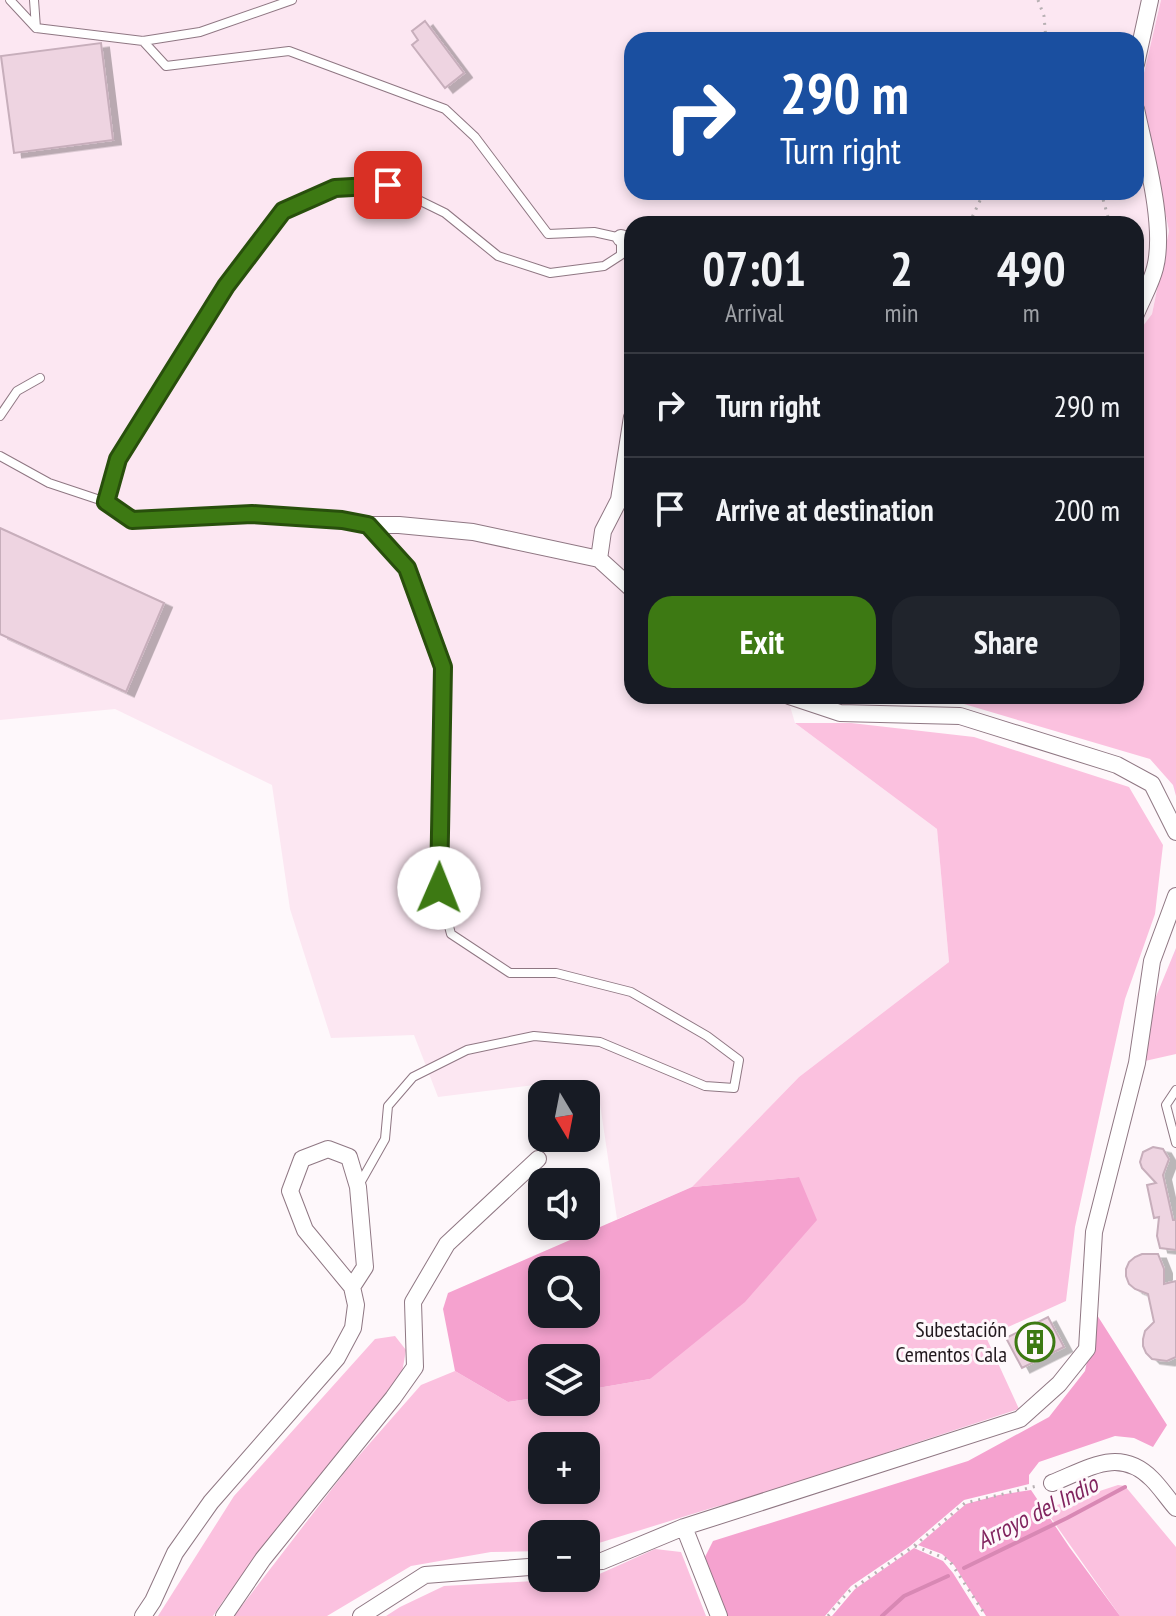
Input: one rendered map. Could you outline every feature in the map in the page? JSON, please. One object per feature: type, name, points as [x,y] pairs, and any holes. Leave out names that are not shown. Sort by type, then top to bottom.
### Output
[{"type":"street","points":[[1143,32],[1150,0]]},
{"type":"street","points":[[1144,146],[1158,231],[1155,268],[1144,295]]},
{"type":"street","points":[[599,559],[603,531],[619,500],[624,468]]},
{"type":"street","points":[[368,525],[473,532],[599,559],[624,582]]},
{"type":"street","points":[[813,704],[840,713],[960,716],[1117,765],[1152,784],[1176,832]]},
{"type":"street","points":[[600,1561],[684,1527],[1020,1419],[1059,1384],[1087,1349],[1094,1232],[1137,1063],[1152,961],[1176,896]]},
{"type":"street","points":[[143,1616],[175,1553],[211,1502],[337,1358],[353,1328],[356,1305],[352,1287],[305,1230],[290,1191],[302,1159],[328,1149],[349,1157],[358,1187],[365,1267],[352,1287]]},
{"type":"street","points":[[224,1616],[263,1559],[415,1367],[413,1302],[447,1244],[538,1159]]},
{"type":"street","points":[[1052,1483],[1108,1462],[1124,1461],[1152,1479],[1176,1508]]},
{"type":"street","points":[[684,1527],[719,1616]]},
{"type":"street","points":[[361,1616],[425,1575],[528,1567]]},
{"type":"lane","points":[[10,0],[36,28],[143,41],[200,32],[292,0]]},
{"type":"lane","points":[[34,0],[36,28]]},
{"type":"lane","points":[[143,41],[166,66],[289,51],[445,109],[475,137],[548,234],[594,232],[624,240]]},
{"type":"lane","points":[[106,502],[118,459],[226,286],[283,211],[335,188],[388,185],[445,213],[498,256],[550,273],[604,266],[621,255],[624,246]]},
{"type":"lane","points":[[0,416],[17,391],[40,378]]},
{"type":"lane","points":[[0,456],[49,483],[106,502],[132,520],[252,514],[342,520],[368,525],[407,568],[443,667],[439,888],[451,934],[510,973],[556,973],[631,992],[707,1036],[739,1060],[734,1088],[705,1086],[600,1042],[534,1036],[467,1050],[413,1077],[388,1106],[385,1139],[358,1187]]},
{"type":"lane","points":[[1176,1090],[1166,1105],[1176,1143]]},
{"type":"path","points":[[1038,0],[1045,32]]},
{"type":"path","points":[[828,1616],[848,1592],[914,1546],[965,1503],[1052,1483]]},
{"type":"path","points":[[914,1546],[949,1560],[986,1616]]},
{"type":"shaded area","points":[[0,0],[1161,0],[1144,73],[1144,32],[624,32],[624,200],[1144,200],[1144,109],[1169,231],[1152,314],[1144,324],[1144,216],[624,216],[624,704],[789,704],[795,723],[937,829],[949,962],[799,1077],[692,1187],[617,1219],[600,1104],[600,1080],[528,1080],[528,1086],[438,1097],[414,1035],[331,1038],[290,909],[272,785],[115,709],[0,720]]},
{"type":"shaded area","points":[[1161,0],[1176,0],[1176,796],[1173,785],[1150,759],[964,704],[1144,704],[1144,324],[1152,314],[1169,231],[1144,109],[1144,73]]},
{"type":"shaded area","points":[[795,723],[851,723],[974,737],[1129,787],[1163,845],[1155,914],[1125,999],[1075,1227],[1066,1301],[986,1337],[1019,1409],[891,1451],[798,1486],[715,1507],[600,1543],[600,1520],[528,1520],[528,1551],[491,1552],[411,1566],[327,1616],[234,1616],[348,1468],[421,1385],[455,1371],[508,1402],[528,1399],[528,1416],[600,1416],[600,1388],[650,1379],[799,1177],[692,1187],[799,1077],[949,962],[937,829]]},
{"type":"shaded area","points":[[1176,948],[1176,1054],[1145,1061],[1155,999]]},
{"type":"shaded area","points":[[799,1177],[817,1220],[745,1302],[650,1379],[600,1388],[600,1344],[528,1344],[528,1399],[508,1402],[455,1371],[443,1309],[448,1293],[528,1258],[528,1328],[600,1328],[600,1256],[533,1256],[570,1240],[600,1240],[600,1227],[692,1187]]},
{"type":"shaded area","points":[[1097,1315],[1167,1425],[1153,1447],[1134,1438],[1115,1436],[1039,1462],[1029,1475],[1029,1484],[964,1500],[910,1546],[851,1586],[825,1616],[726,1616],[705,1557],[713,1541],[968,1461],[1049,1417],[1085,1371]]},
{"type":"shaded area","points":[[395,1336],[406,1350],[402,1373],[213,1616],[158,1616],[234,1496],[375,1339]]},
{"type":"shaded area","points":[[1118,1485],[1125,1486],[1176,1547],[1176,1616],[1120,1616],[1039,1501],[1054,1506]]},
{"type":"shaded area","points":[[1031,1490],[1120,1616],[986,1616],[954,1565],[942,1554],[918,1545],[966,1504]]},
{"type":"shaded area","points":[[914,1548],[943,1561],[980,1616],[832,1616],[855,1589]]},
{"type":"shaded area","points":[[655,1549],[681,1552],[706,1616],[386,1616],[444,1586],[528,1581],[528,1592],[600,1592],[600,1574]]},
{"type":"building","points":[[425,21],[464,73],[445,88],[412,45],[418,40],[412,31]]},
{"type":"building","points":[[101,43],[113,140],[14,153],[1,56]]},
{"type":"building","points":[[0,528],[164,603],[126,692],[0,634]]},
{"type":"building","points":[[1153,1147],[1163,1149],[1169,1159],[1163,1175],[1173,1220],[1176,1220],[1176,1250],[1160,1248],[1157,1236],[1159,1217],[1154,1218],[1147,1185],[1156,1183],[1140,1162],[1143,1152]]},
{"type":"building","points":[[1142,1254],[1158,1254],[1164,1269],[1164,1284],[1176,1281],[1176,1357],[1167,1361],[1152,1359],[1146,1353],[1143,1346],[1145,1331],[1154,1322],[1148,1294],[1135,1289],[1126,1276],[1129,1262]]},
{"type":"building","name":"Subestación Cementos Cala","points":[[1048,1317],[1064,1347],[1022,1368],[1006,1338]]},
{"type":"waterway","name":"Arroyo del Indio","points":[[964,1568],[1125,1487]]},
{"type":"waterway","name":"Arroyo del Indio","points":[[882,1616],[904,1596],[948,1576]]},
{"type":"place","name":"Subestación Cementos Cala","points":[[1035,1342]]},
{"type":"route","points":[[388,185],[335,188],[283,211],[226,286],[118,459],[106,502],[132,520],[252,514],[342,520],[368,525],[407,568],[443,667],[439,888]]}]
